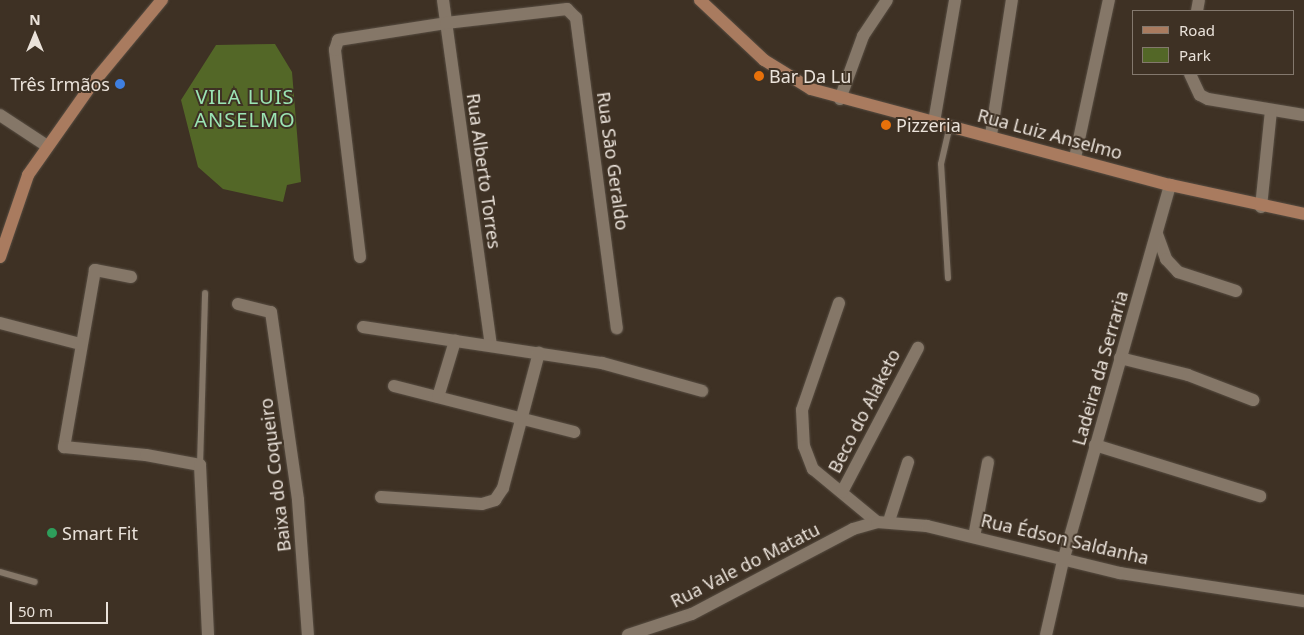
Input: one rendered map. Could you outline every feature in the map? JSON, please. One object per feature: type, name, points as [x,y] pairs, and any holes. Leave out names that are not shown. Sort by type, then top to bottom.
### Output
[{"type":"street","points":[[0,256],[19,194],[47,146],[93,83],[162,0]]},
{"type":"street","name":"Rua Alberto Torres","points":[[443,0],[491,346]]},
{"type":"street","name":"Rua Luiz Anselmo","points":[[700,0],[782,74],[811,89],[990,135],[1170,185],[1261,207],[1304,214]]},
{"type":"street","points":[[840,98],[863,36],[887,0]]},
{"type":"street","points":[[934,122],[955,0]]},
{"type":"street","points":[[990,135],[1012,0]]},
{"type":"street","points":[[1075,158],[1109,0]]},
{"type":"street","name":"Rua Sāo Geraldo","points":[[446,23],[560,8],[573,12],[576,18],[618,328]]},
{"type":"street","points":[[360,257],[335,45],[344,37],[446,23]]},
{"type":"street","points":[[1190,75],[1200,95],[1208,99],[1271,111],[1304,114]]},
{"type":"street","points":[[1261,207],[1271,111]]},
{"type":"street","points":[[0,115],[47,146]]},
{"type":"street","name":"Ladeira da Serraria","points":[[1046,635],[1063,561],[1170,185]]},
{"type":"street","points":[[1157,234],[1166,259],[1178,272],[1236,291]]},
{"type":"street","points":[[131,277],[95,270],[80,344],[64,447],[146,455],[200,465],[208,635]]},
{"type":"street","points":[[839,303],[802,410],[801,430],[813,469],[883,522],[908,462]]},
{"type":"street","name":"Baixa do Coqueiro","points":[[238,304],[271,312],[298,500],[308,635]]},
{"type":"street","points":[[0,324],[80,344]]},
{"type":"street","points":[[363,327],[618,366],[702,391]]},
{"type":"street","points":[[438,397],[455,341]]},
{"type":"street","name":"Beco do Alaketo","points":[[842,492],[918,348]]},
{"type":"street","points":[[381,497],[482,504],[500,495],[540,353]]},
{"type":"street","points":[[1120,358],[1188,375],[1253,400]]},
{"type":"street","points":[[394,386],[574,432]]},
{"type":"street","points":[[1095,445],[1260,496]]},
{"type":"street","points":[[974,537],[988,462]]},
{"type":"street","name":"Rua Édson Saldanha","points":[[883,522],[927,526],[1063,561],[1304,601]]},
{"type":"street","name":"Rua Vale do Matatu","points":[[628,635],[692,614],[853,529],[883,522]]},
{"type":"lane","points":[[948,278],[941,164],[950,126]]},
{"type":"lane","points":[[200,465],[205,292]]},
{"type":"lane","points":[[0,572],[36,582]]},
{"type":"green space","points":[[275,44],[292,72],[301,182],[287,185],[283,202],[223,189],[198,167],[181,100],[216,45]]},
{"type":"place","name":"Bar Da Lu","points":[[759,76]]},
{"type":"place","name":"Três Irmãos","points":[[120,84]]},
{"type":"place","name":"Pizzeria","points":[[886,125]]},
{"type":"place","name":"Smart Fit","points":[[52,533]]},
{"type":"district","name":"VILA LUIS ANSELMO","points":[[245,108]]}]
